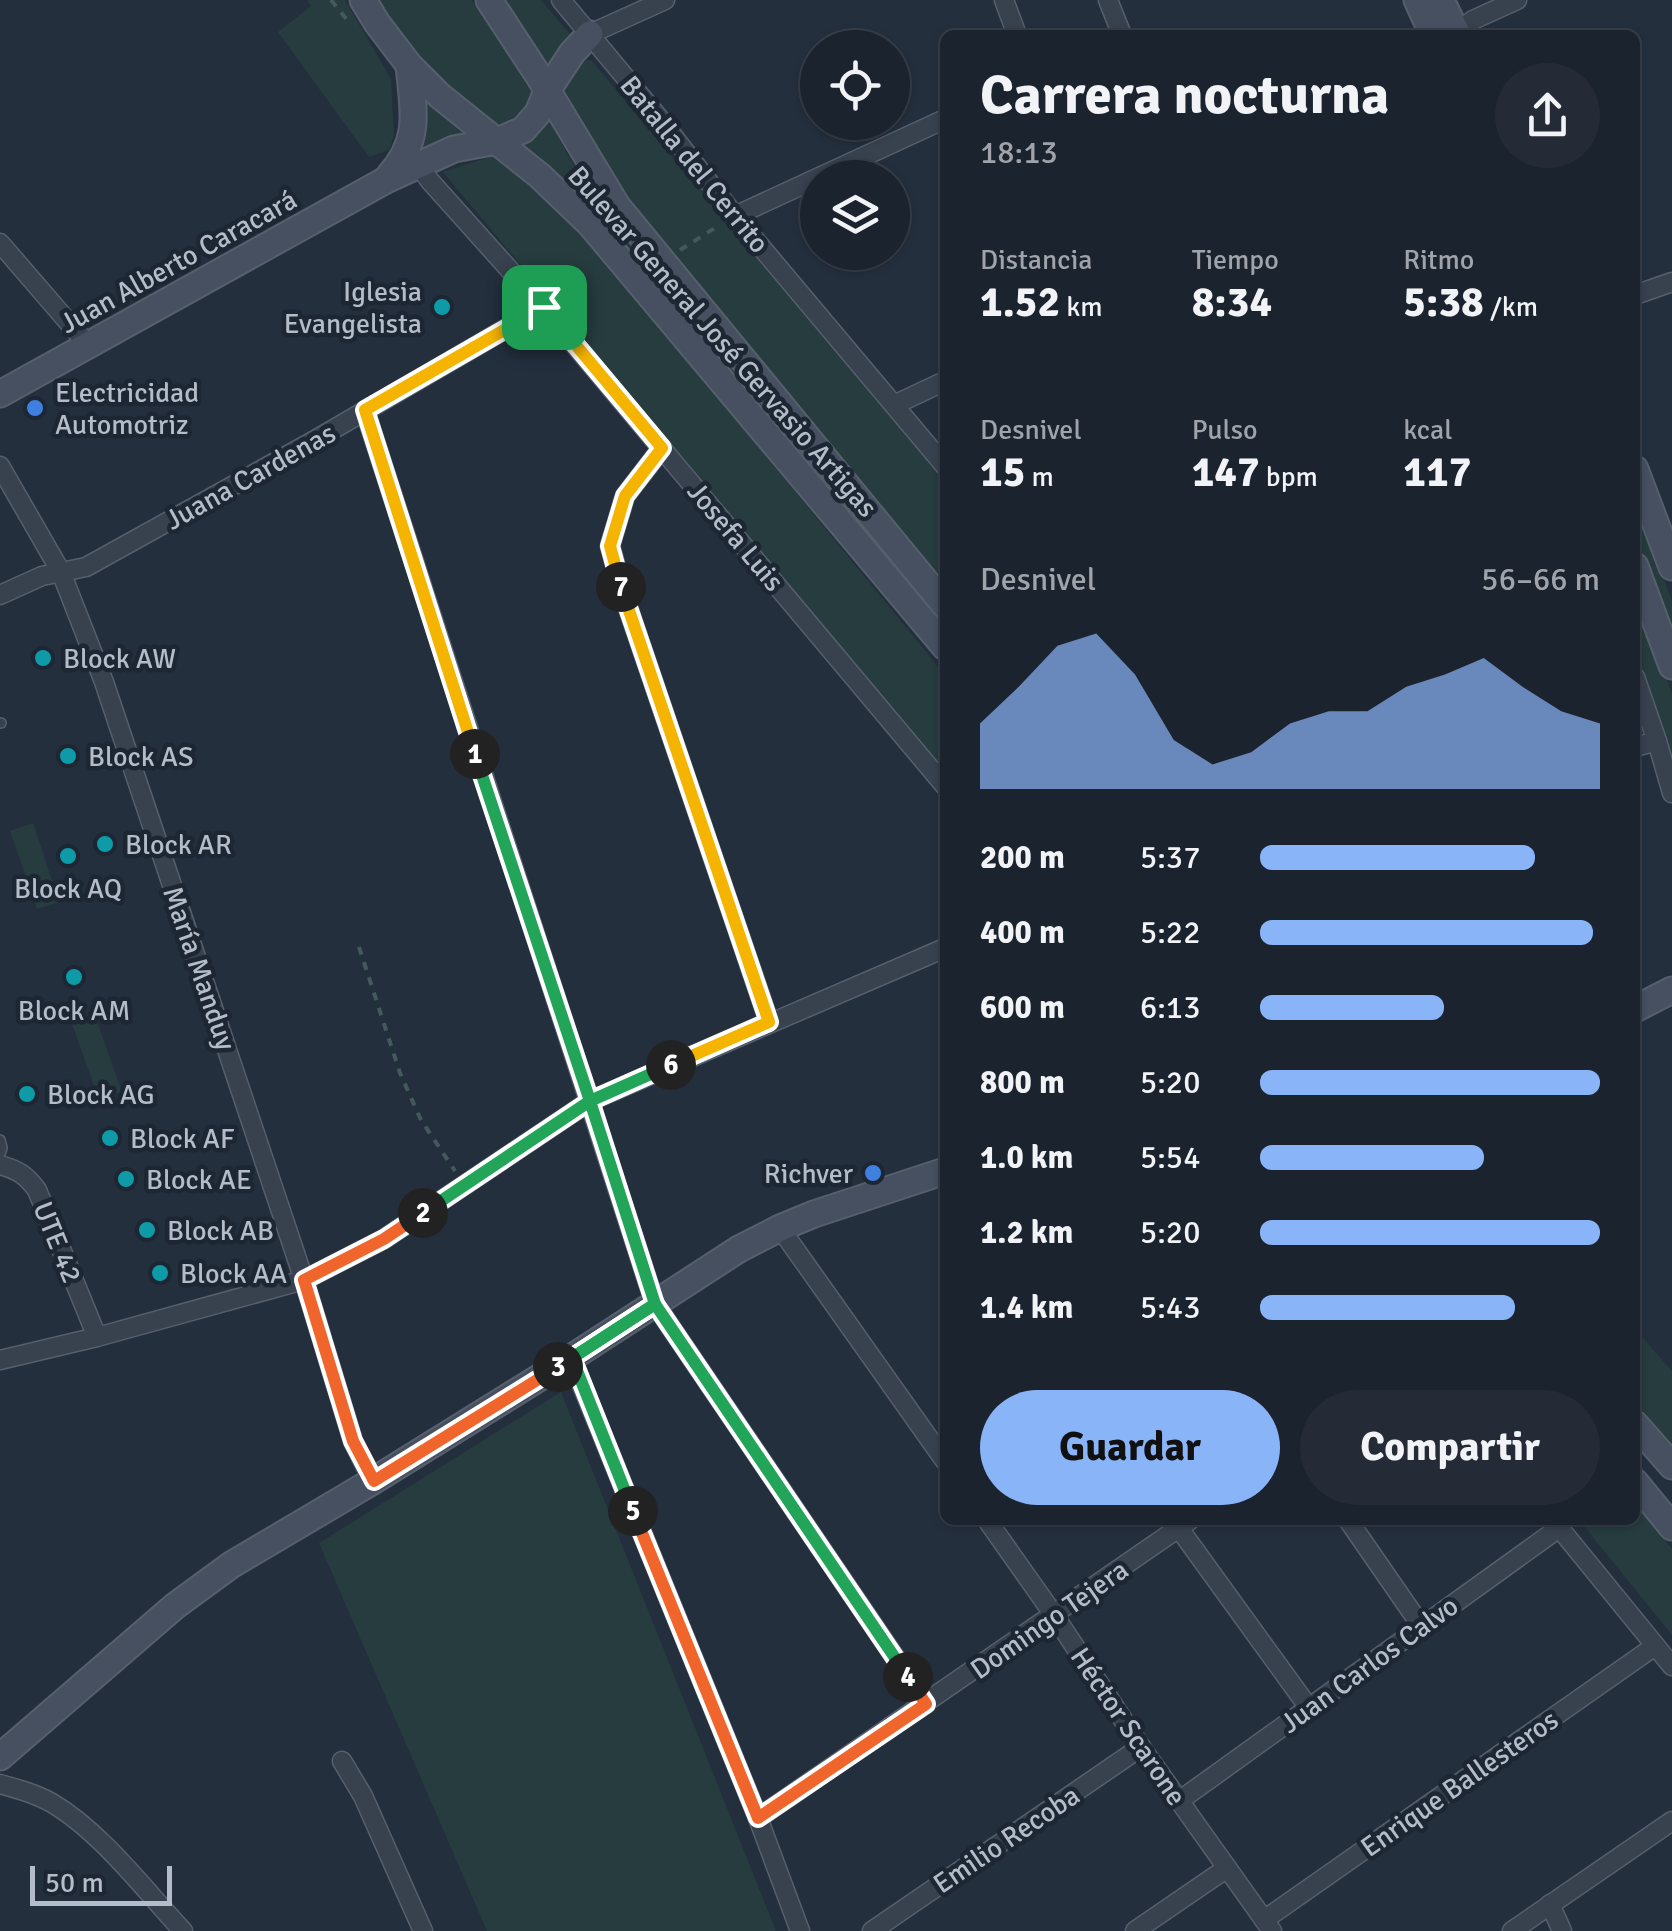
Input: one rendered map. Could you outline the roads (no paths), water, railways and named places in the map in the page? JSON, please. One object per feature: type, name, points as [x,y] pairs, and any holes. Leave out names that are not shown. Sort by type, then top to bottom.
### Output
[{"type":"main road","name":"Bulevar General José Gervasio Artigas","points":[[363,0],[409,65],[440,96],[540,176],[590,224],[940,641]]},
{"type":"main road","name":"Bulevar General José Gervasio Artigas","points":[[490,0],[617,206],[940,598]]},
{"type":"main road","points":[[1417,0],[1446,30]]},
{"type":"main road","points":[[1441,0],[1450,30]]},
{"type":"main road","points":[[409,65],[413,158],[514,136],[538,113],[572,52],[590,34]]},
{"type":"main road","name":"Juan Alberto Caracará","points":[[0,394],[386,180],[413,158]]},
{"type":"main road","points":[[1640,482],[1672,567]]},
{"type":"main road","points":[[1640,580],[1672,666]]},
{"type":"main road","points":[[1640,1006],[1672,990]]},
{"type":"main road","points":[[1640,1009],[1672,1005]]},
{"type":"main road","points":[[0,1758],[174,1606],[231,1565],[572,1358],[739,1249],[780,1228],[855,1199],[940,1178]]},
{"type":"main road","points":[[1640,1430],[1672,1466]]},
{"type":"main road","points":[[1640,1488],[1672,1526]]},
{"type":"street","name":"Batalla del Cerrito","points":[[561,0],[735,216],[940,460]]},
{"type":"street","points":[[590,34],[664,0]]},
{"type":"street","points":[[1004,0],[1016,30]]},
{"type":"street","points":[[1108,0],[1120,30]]},
{"type":"street","points":[[1458,30],[1516,0]]},
{"type":"street","points":[[735,216],[940,121]]},
{"type":"street","name":"Josefa Luis","points":[[413,158],[544,307],[940,780]]},
{"type":"street","points":[[0,243],[88,345]]},
{"type":"street","points":[[1640,293],[1672,282]]},
{"type":"street","name":"Juana Cardenas","points":[[0,595],[42,576],[86,567],[544,307]]},
{"type":"street","points":[[894,405],[940,384]]},
{"type":"street","points":[[365,410],[655,1304],[926,1704]]},
{"type":"street","points":[[662,448],[625,496],[610,546],[769,1022]]},
{"type":"street","name":"María Manduy","points":[[0,466],[61,572],[104,682],[304,1280],[353,1441],[374,1481]]},
{"type":"street","points":[[1640,691],[1672,794]]},
{"type":"street","points":[[1640,746],[1658,741]]},
{"type":"street","points":[[0,1360],[304,1280],[384,1239],[590,1101],[940,950]]},
{"type":"street","name":"UTE 42","points":[[0,1165],[28,1177],[38,1190],[97,1337]]},
{"type":"street","points":[[780,1228],[940,1454]]},
{"type":"street","points":[[572,1358],[800,1931]]},
{"type":"street","name":"Héctor Scarone","points":[[991,1525],[1268,1926]]},
{"type":"street","name":"Domingo Tejera","points":[[758,1818],[1054,1615],[1177,1525]]},
{"type":"street","points":[[1181,1525],[1309,1708]]},
{"type":"street","points":[[1351,1525],[1422,1626]]},
{"type":"street","name":"Juan Carlos Calvo","points":[[1179,1800],[1422,1626],[1555,1525]]},
{"type":"street","points":[[1557,1525],[1672,1666]]},
{"type":"street","name":"Enrique Ballesteros","points":[[1268,1926],[1654,1646]]},
{"type":"street","name":"Emilio Recoba","points":[[872,1931],[1141,1747]]},
{"type":"street","points":[[342,1762],[364,1796],[423,1931]]},
{"type":"street","points":[[0,1784],[51,1802],[84,1825],[183,1931]]},
{"type":"street","points":[[1512,1931],[1672,1820]]},
{"type":"street","points":[[1135,1931],[1227,1868]]},
{"type":"street","points":[[1550,1904],[1562,1931]]},
{"type":"lane","points":[[0,1140],[0,1154]]},
{"type":"place","name":"Iglesia Evangelista","points":[[442,307]]},
{"type":"place","name":"Electricidad Automotriz","points":[[35,408]]},
{"type":"place","name":"Block AW","points":[[43,658]]},
{"type":"place","name":"Block AS","points":[[68,756]]},
{"type":"place","name":"Block AR","points":[[105,844]]},
{"type":"place","name":"Block AQ","points":[[68,856]]},
{"type":"place","name":"Block AM","points":[[74,977]]},
{"type":"place","name":"Block AG","points":[[27,1094]]},
{"type":"place","name":"Block AF","points":[[110,1138]]},
{"type":"place","name":"Richver","points":[[873,1173]]},
{"type":"place","name":"Block AE","points":[[126,1179]]},
{"type":"place","name":"Block AB","points":[[147,1230]]},
{"type":"place","name":"Block AA","points":[[160,1273]]}]
